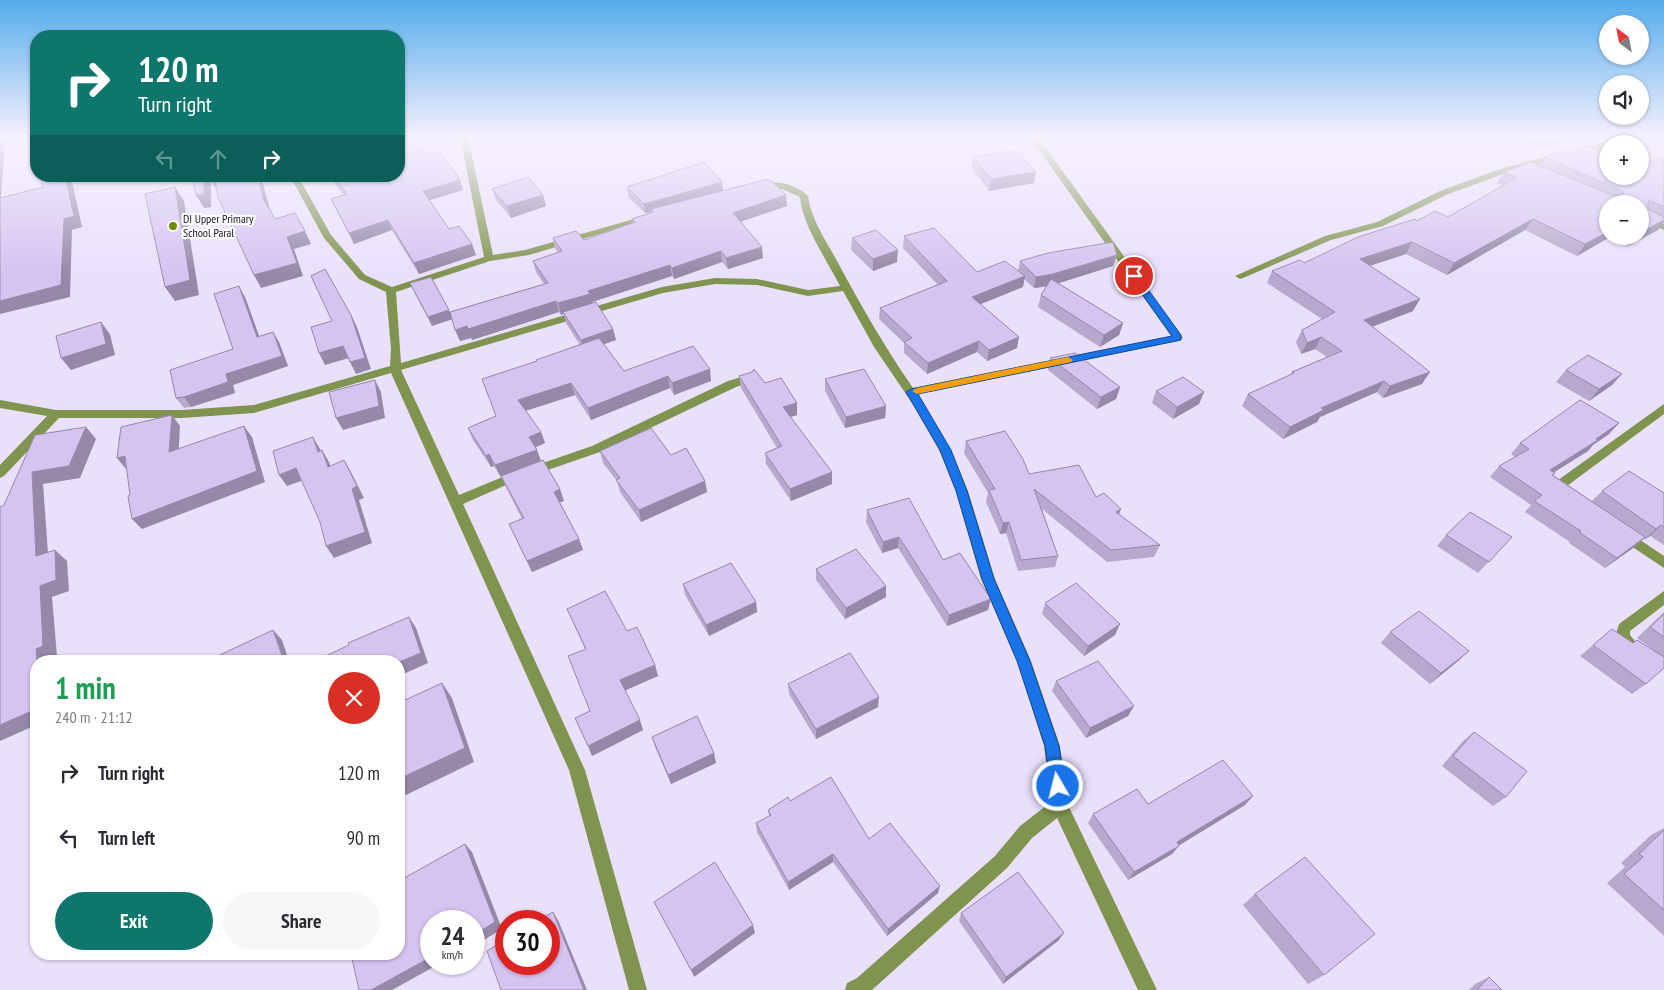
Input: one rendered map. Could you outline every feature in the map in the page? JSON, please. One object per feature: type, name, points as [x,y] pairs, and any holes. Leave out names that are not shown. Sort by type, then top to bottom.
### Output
[{"type":"street","points":[[298,183],[327,236],[356,271],[362,277],[391,290],[489,258],[526,252],[654,216]]},
{"type":"street","points":[[474,183],[489,258]]},
{"type":"street","points":[[911,392],[1178,338],[1067,183]]},
{"type":"street","points":[[1240,276],[1328,238],[1380,224],[1442,193],[1470,183]]},
{"type":"street","points":[[749,189],[766,185],[780,185],[795,189],[804,196],[805,206],[812,223],[846,288],[879,347],[911,392],[946,450],[962,491],[988,579],[1024,661],[1052,746],[1060,806],[1148,990]]},
{"type":"street","points":[[1649,220],[1664,226]]},
{"type":"street","points":[[0,404],[56,414],[182,414],[254,409],[662,290],[715,281],[757,282],[808,293],[846,288]]},
{"type":"street","points":[[391,290],[396,349],[395,369],[577,770],[638,990]]},
{"type":"street","points":[[455,502],[509,478],[596,449],[715,392],[748,379]]},
{"type":"street","points":[[1573,497],[1558,486],[1664,408]]},
{"type":"street","points":[[0,473],[56,414]]},
{"type":"street","points":[[1611,525],[1664,563]]},
{"type":"street","points":[[1648,657],[1631,646],[1622,637],[1624,628],[1664,597]]},
{"type":"street","points":[[854,990],[864,985],[1001,862],[1026,832],[1060,806]]},
{"type":"building","points":[[42,183],[67,183],[74,216],[64,219],[61,285],[0,301],[0,198],[43,187]]},
{"type":"building","points":[[194,183],[204,183],[204,195],[196,195]]},
{"type":"building","points":[[215,183],[260,183],[263,198],[275,219],[295,213],[305,231],[287,237],[297,263],[254,275],[218,197]]},
{"type":"building","points":[[339,183],[449,183],[423,191],[449,229],[459,226],[472,244],[414,263],[388,220],[349,233],[331,199],[347,194]]},
{"type":"building","points":[[509,183],[533,183],[543,195],[507,206],[492,189]]},
{"type":"building","points":[[639,183],[718,183],[644,204],[627,187]]},
{"type":"building","points":[[752,183],[773,183],[786,195],[733,213],[762,247],[726,258],[721,251],[672,268],[670,265],[588,291],[590,294],[558,303],[556,301],[468,329],[467,326],[455,330],[450,312],[548,283],[533,261],[562,251],[553,238],[576,231],[584,240],[635,222],[632,219],[653,212],[651,209]]},
{"type":"building","points":[[1507,183],[1583,183],[1612,195],[1599,195],[1599,237],[1585,244],[1533,219],[1454,263],[1412,242],[1360,259],[1420,299],[1364,320],[1430,372],[1390,386],[1384,381],[1321,408],[1324,410],[1290,427],[1248,394],[1294,373],[1292,372],[1342,351],[1321,337],[1307,343],[1302,330],[1335,312],[1272,271],[1300,260],[1304,263],[1358,237],[1415,219],[1417,221],[1435,211],[1448,217]]},
{"type":"building","points":[[1664,183],[1664,207],[1649,200],[1649,195],[1619,195],[1624,194],[1623,191],[1609,185]]},
{"type":"building","points":[[175,187],[190,280],[165,287],[145,194]]},
{"type":"building","points":[[1649,210],[1664,217],[1664,220],[1649,228]]},
{"type":"building","points":[[934,228],[977,272],[1005,261],[1025,276],[972,297],[1019,337],[989,350],[979,341],[928,363],[904,342],[912,338],[880,308],[947,281],[904,236]]},
{"type":"building","points":[[876,230],[898,250],[873,259],[852,238]]},
{"type":"building","points":[[1113,242],[1117,255],[1053,274],[1036,277],[1020,261],[1048,253]]},
{"type":"building","points":[[325,269],[351,315],[365,358],[350,362],[343,346],[319,353],[311,327],[332,321],[311,276]]},
{"type":"building","points":[[431,277],[449,310],[428,317],[410,283]]},
{"type":"building","points":[[1051,279],[1123,323],[1104,335],[1041,295]]},
{"type":"building","points":[[239,286],[257,337],[273,332],[282,356],[226,374],[228,382],[176,398],[170,370],[233,349],[214,294]]},
{"type":"building","points":[[596,302],[613,329],[581,340],[563,312]]},
{"type":"building","points":[[101,322],[106,344],[61,358],[56,336]]},
{"type":"building","points":[[599,338],[624,371],[693,346],[710,369],[672,383],[668,376],[588,408],[571,383],[518,400],[541,432],[529,437],[537,450],[495,465],[489,454],[486,456],[468,428],[496,416],[482,379]]},
{"type":"building","points":[[1075,353],[1120,387],[1101,397],[1050,358]]},
{"type":"building","points":[[1588,355],[1622,374],[1599,389],[1566,370]]},
{"type":"building","points":[[754,369],[765,383],[781,378],[797,403],[783,407],[832,472],[790,489],[765,453],[782,446],[739,376],[752,372]]},
{"type":"building","points":[[864,369],[886,406],[846,417],[825,379]]},
{"type":"building","points":[[1183,377],[1204,392],[1177,407],[1156,391]]},
{"type":"building","points":[[375,380],[379,406],[336,418],[329,392]]},
{"type":"building","points":[[1580,400],[1619,423],[1596,439],[1598,440],[1550,470],[1555,473],[1552,475],[1645,537],[1617,558],[1579,532],[1581,531],[1534,501],[1542,495],[1499,466],[1529,449],[1520,443]]},
{"type":"building","points":[[172,415],[169,452],[244,426],[257,471],[132,519],[125,456],[117,458],[121,427]]},
{"type":"building","points":[[86,427],[69,466],[32,472],[36,556],[55,550],[56,580],[40,586],[43,646],[36,649],[36,655],[30,655],[30,712],[0,725],[0,507],[4,505],[35,435]]},
{"type":"building","points":[[651,428],[671,455],[686,448],[705,481],[639,510],[616,480],[620,478],[600,451]]},
{"type":"building","points":[[1005,431],[1023,459],[1029,474],[1079,465],[1096,497],[1104,493],[1121,509],[1116,512],[1160,545],[1111,550],[1034,489],[1058,556],[1021,560],[1009,522],[1003,523],[989,490],[995,489],[966,441]]},
{"type":"building","points":[[313,437],[318,452],[322,450],[328,467],[344,460],[357,486],[352,489],[365,532],[326,546],[320,522],[296,468],[279,475],[273,451]]},
{"type":"building","points":[[543,460],[560,489],[554,492],[579,539],[527,561],[509,524],[524,518],[501,476]]},
{"type":"building","points":[[1629,471],[1664,493],[1664,527],[1661,525],[1656,529],[1602,491]]},
{"type":"building","points":[[909,498],[943,560],[960,553],[991,599],[949,615],[899,537],[883,542],[867,510]]},
{"type":"building","points":[[1470,512],[1512,537],[1489,562],[1446,535]]},
{"type":"building","points":[[856,549],[886,586],[846,608],[816,569]]},
{"type":"building","points":[[731,563],[756,602],[706,625],[683,584]]},
{"type":"building","points":[[1076,583],[1120,624],[1088,646],[1045,603]]},
{"type":"building","points":[[605,591],[627,631],[637,627],[655,665],[620,680],[640,720],[588,746],[575,718],[590,711],[568,656],[586,649],[567,609]]},
{"type":"building","points":[[1419,611],[1469,651],[1441,673],[1390,632]]},
{"type":"building","points":[[1664,614],[1664,637],[1650,627]]},
{"type":"building","points":[[409,617],[421,653],[405,660],[405,655],[328,655],[349,645],[348,643]]},
{"type":"building","points":[[1612,629],[1633,643],[1637,640],[1664,657],[1664,668],[1646,684],[1593,645]]},
{"type":"building","points":[[273,630],[282,655],[220,655]]},
{"type":"building","points":[[850,653],[879,697],[816,729],[788,684]]},
{"type":"building","points":[[1098,661],[1134,706],[1090,728],[1056,681]]},
{"type":"building","points":[[442,683],[465,748],[405,776],[405,700]]},
{"type":"building","points":[[697,716],[714,753],[668,775],[652,737]]},
{"type":"building","points":[[1474,732],[1527,771],[1506,797],[1453,756]]},
{"type":"building","points":[[1223,760],[1253,796],[1177,842],[1179,846],[1134,872],[1093,814],[1137,789],[1148,804]]},
{"type":"building","points":[[831,777],[869,839],[890,823],[940,886],[888,929],[833,854],[788,882],[756,823],[771,815],[768,810],[788,797],[790,801]]},
{"type":"building","points":[[1664,830],[1664,910],[1624,874],[1643,857],[1639,854]]},
{"type":"building","points":[[465,844],[495,922],[485,928],[485,910],[420,910],[420,963],[371,990],[359,990],[352,960],[405,960],[405,878]]},
{"type":"building","points":[[1305,857],[1375,934],[1324,975],[1255,894]]},
{"type":"building","points":[[715,862],[753,925],[691,970],[654,902]]},
{"type":"building","points":[[1018,872],[1064,933],[1006,977],[961,913]]},
{"type":"building","points":[[560,930],[584,990],[501,990],[496,975],[560,975]]},
{"type":"building","points":[[495,946],[495,973],[487,951]]},
{"type":"building","points":[[1489,977],[1502,990],[1477,990]]},
{"type":"slow traffic","points":[[917,391],[1068,360]]},
{"type":"place","name":"DI Upper Primary School Paral","points":[[173,226]]},
{"type":"route","points":[[1058,786],[1052,746],[1024,661],[988,579],[962,491],[946,450],[911,392],[1178,338],[1134,276]]}]
